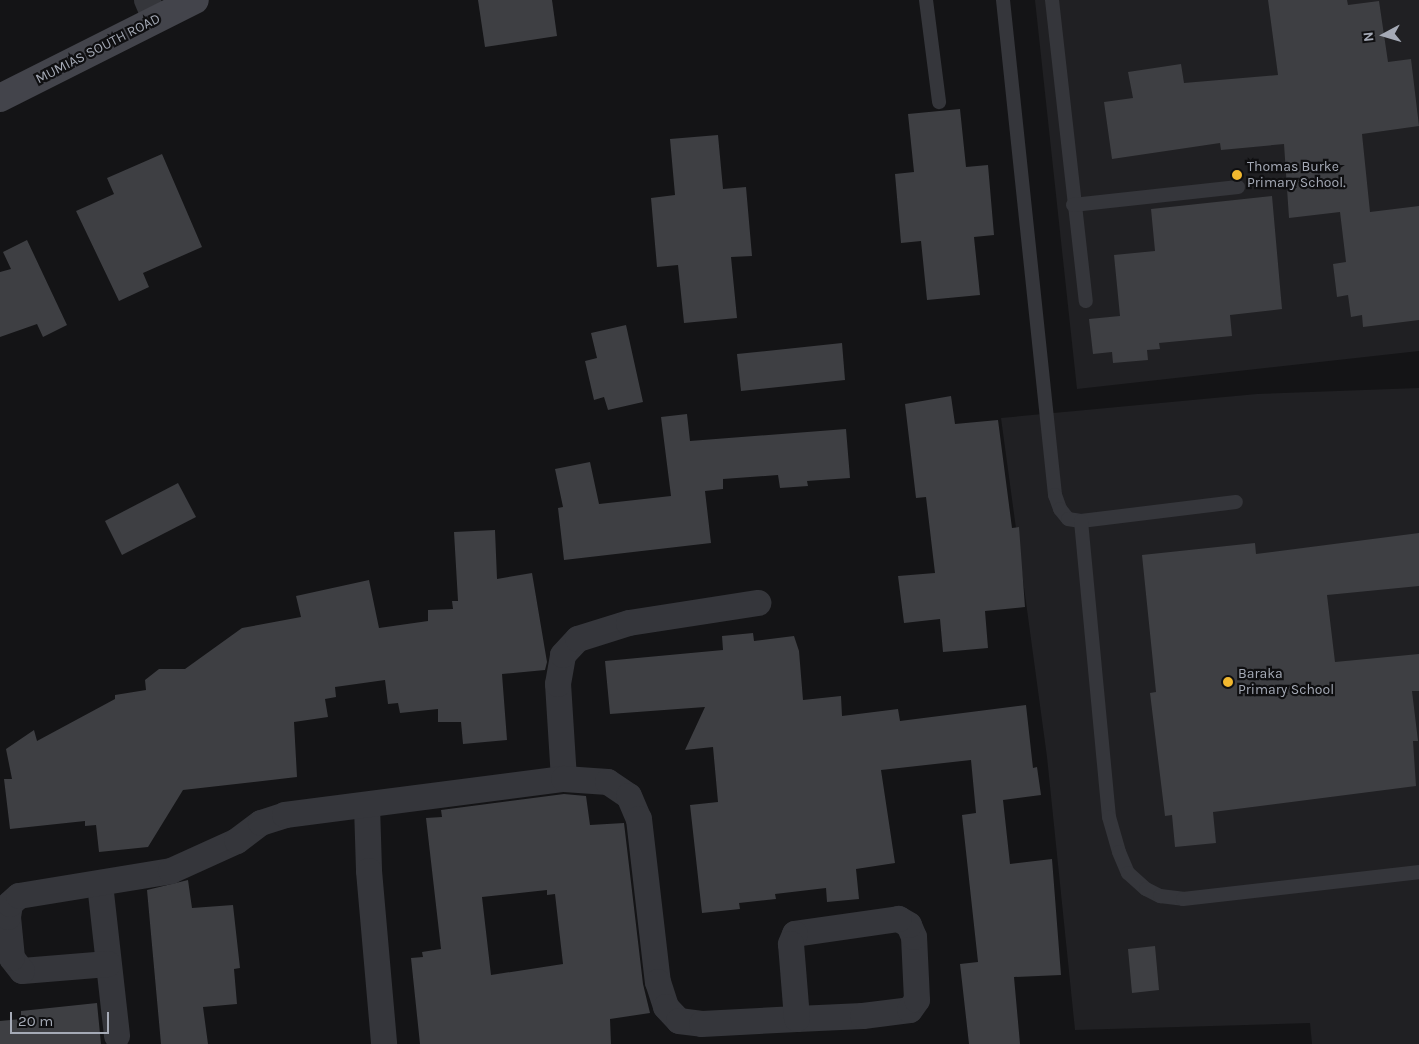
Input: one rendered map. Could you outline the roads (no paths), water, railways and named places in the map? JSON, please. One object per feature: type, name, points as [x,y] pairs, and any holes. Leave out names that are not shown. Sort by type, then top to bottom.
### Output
[{"type":"main road","name":"MUMIAS SOUTH ROAD","points":[[0,98],[151,10],[196,0]]},
{"type":"street","points":[[564,779],[558,684],[564,655],[578,639],[629,623],[758,603]]},
{"type":"street","points":[[108,964],[22,971],[12,958],[8,917],[10,904],[19,896],[171,871],[237,841],[261,823],[285,814],[367,806],[564,779],[608,782],[629,796],[639,819],[658,982],[666,1007],[679,1021],[702,1024],[797,1020],[864,1016],[910,1010],[917,1000],[914,938],[909,925],[899,919],[796,934],[791,944],[797,1020]]},
{"type":"street","points":[[367,806],[369,871],[384,1044]]},
{"type":"street","points":[[100,884],[117,1036]]},
{"type":"lane","points":[[926,0],[939,102]]},
{"type":"lane","points":[[1003,0],[1055,495],[1068,519],[1081,521],[1236,502]]},
{"type":"lane","points":[[1052,0],[1073,205],[1086,301]]},
{"type":"lane","points":[[1073,205],[1238,187]]},
{"type":"lane","points":[[1081,521],[1109,817],[1119,852],[1128,873],[1146,889],[1160,896],[1183,899],[1419,872]]},
{"type":"place","name":"Thomas Burke Primary School.","points":[[1237,175]]},
{"type":"place","name":"Baraka Primary School","points":[[1228,682]]}]
